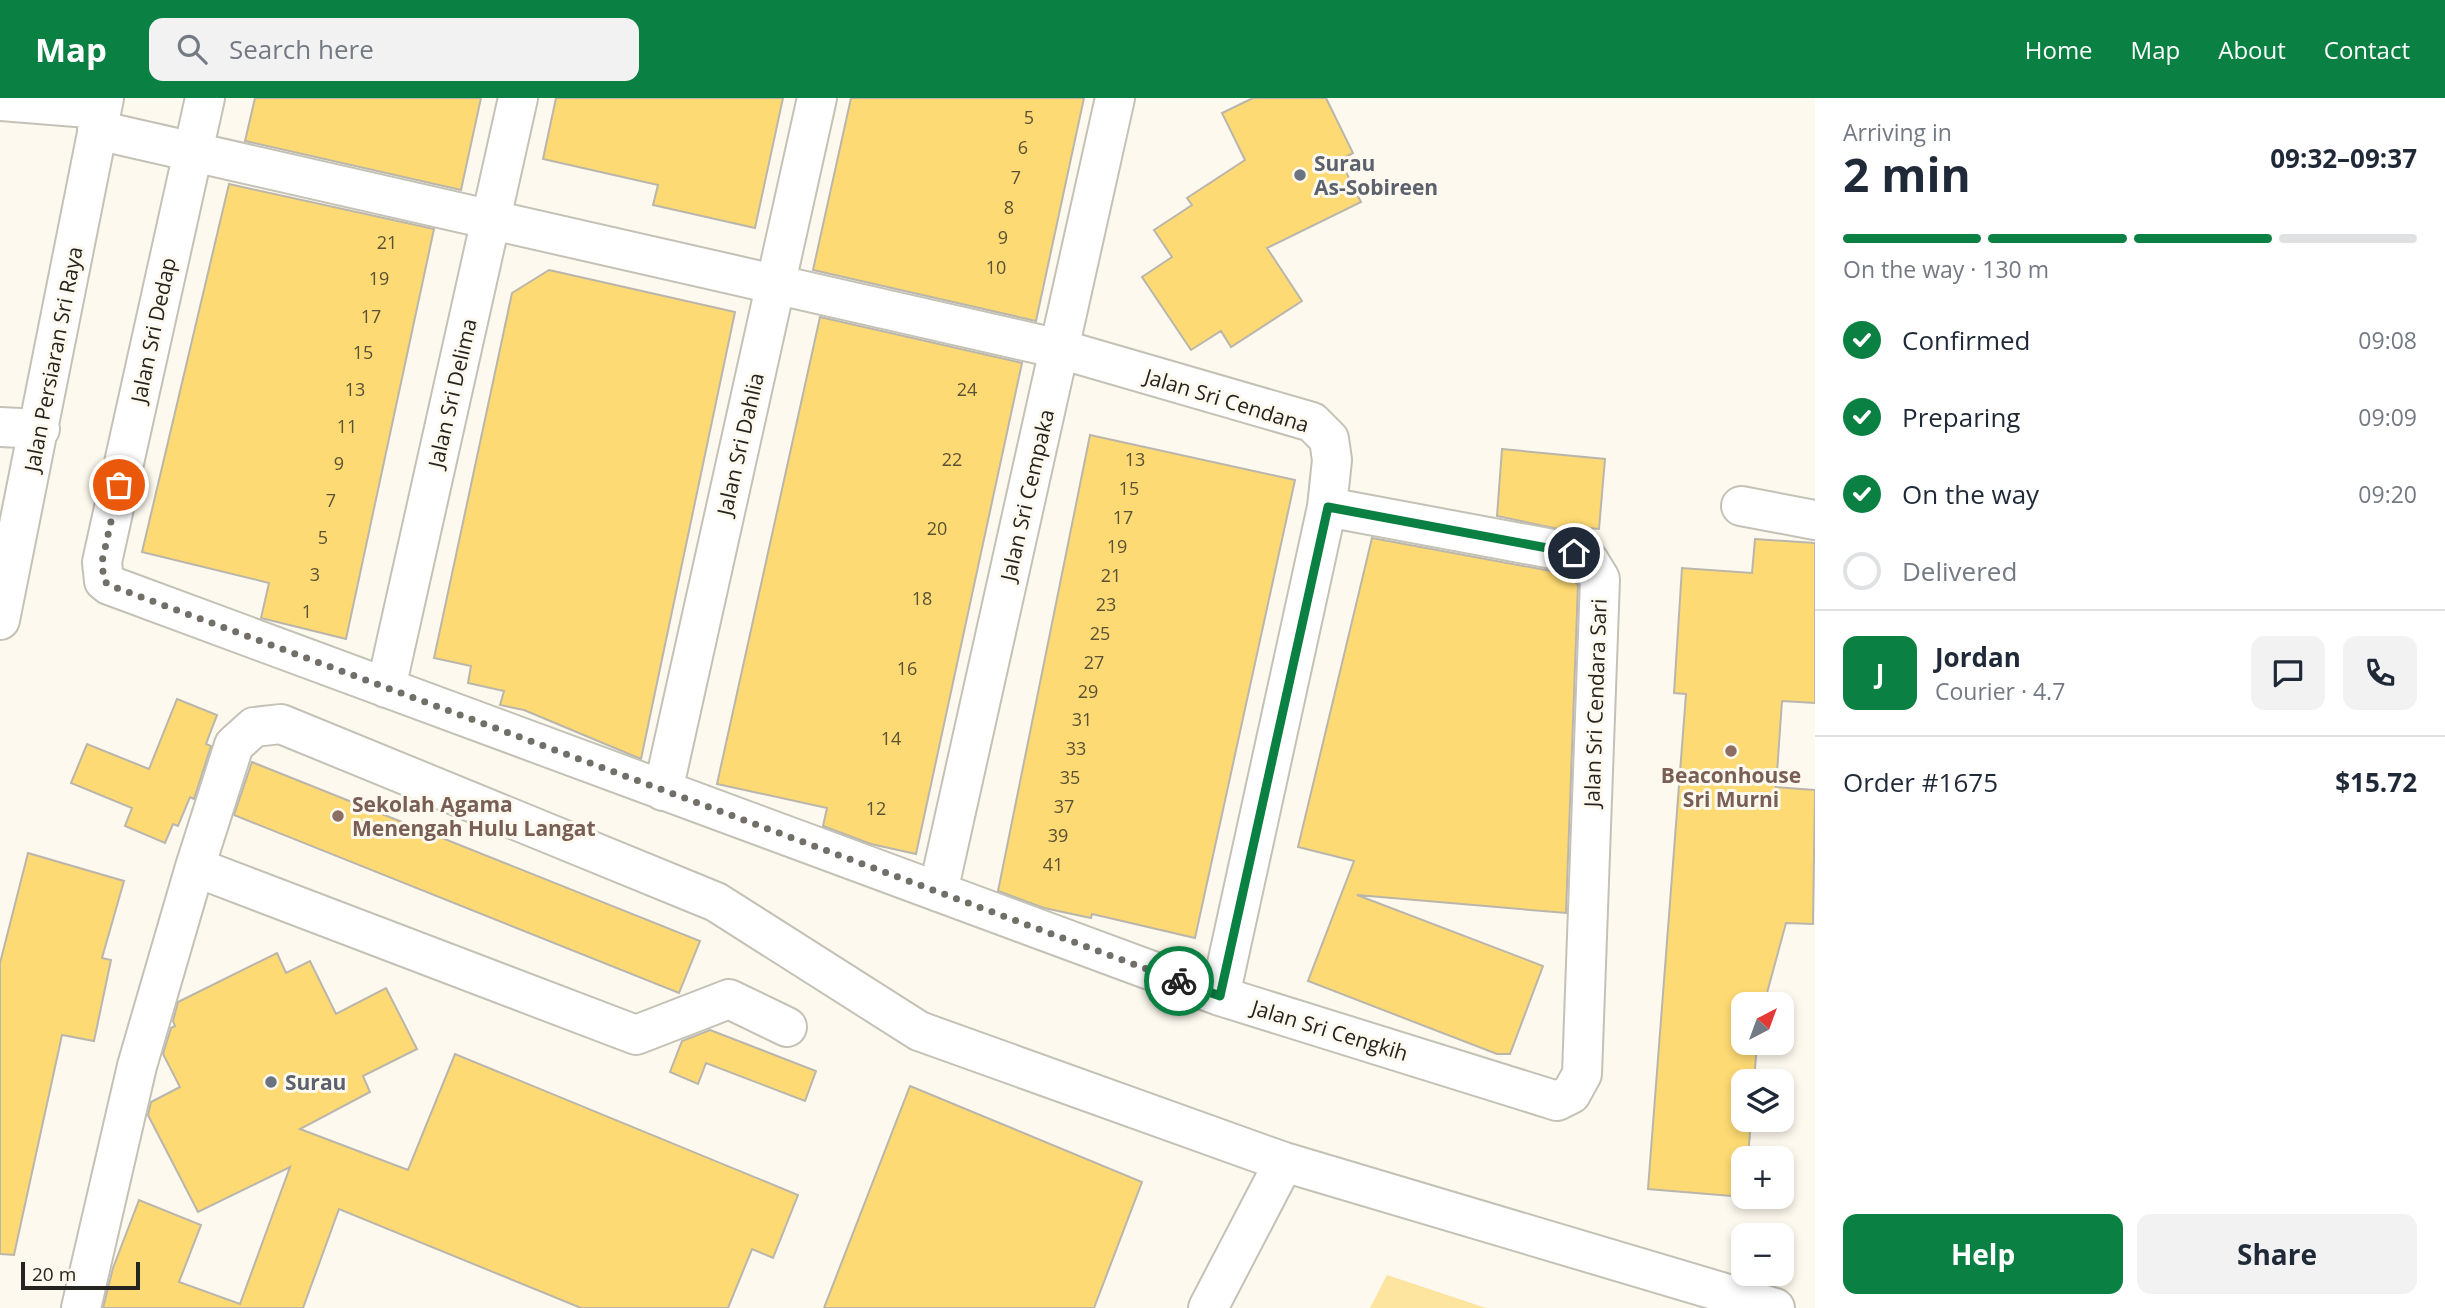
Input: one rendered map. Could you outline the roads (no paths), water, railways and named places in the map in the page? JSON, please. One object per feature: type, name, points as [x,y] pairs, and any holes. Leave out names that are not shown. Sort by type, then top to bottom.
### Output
[{"type":"street","name":"Jalan Sri Dedap","points":[[102,562],[205,98]]},
{"type":"street","name":"Jalan Sri Delima","points":[[386,688],[518,98]]},
{"type":"street","name":"Jalan Sri Dahlia","points":[[663,790],[817,98]]},
{"type":"street","name":"Jalan Sri Cempaka","points":[[939,892],[1115,98]]},
{"type":"street","name":"Jalan Sri Cendana","points":[[0,101],[101,112],[193,151],[1060,349],[1312,422],[1329,439],[1332,460],[1328,507],[1220,996]]},
{"type":"street","name":"Jalan Persiaran Sri Raya","points":[[0,620],[101,112]]},
{"type":"street","points":[[0,427],[40,429]]},
{"type":"street","points":[[1741,506],[1815,520]]},
{"type":"street","name":"Jalan Sri Cendara Sari","points":[[1328,507],[1574,553],[1589,561],[1600,579],[1582,1074]]},
{"type":"street","name":"Jalan Sri Cengkih","points":[[102,562],[104,581],[109,585],[1220,996],[1558,1101],[1571,1094],[1582,1074]]},
{"type":"street","points":[[80,1308],[137,1066],[234,745],[254,727],[281,724],[716,902],[919,1031],[1284,1162],[1775,1308]]},
{"type":"street","points":[[195,867],[636,1035],[729,999],[787,1027]]},
{"type":"street","points":[[1208,1308],[1284,1162]]},
{"type":"place","name":"Surau As-Sobireen","points":[[1300,175]]},
{"type":"place","name":"Beaconhouse Sri Murni","points":[[1731,751]]},
{"type":"place","name":"Sekolah Agama Menengah Hulu Langat","points":[[338,816]]},
{"type":"place","name":"Surau","points":[[271,1082]]}]
